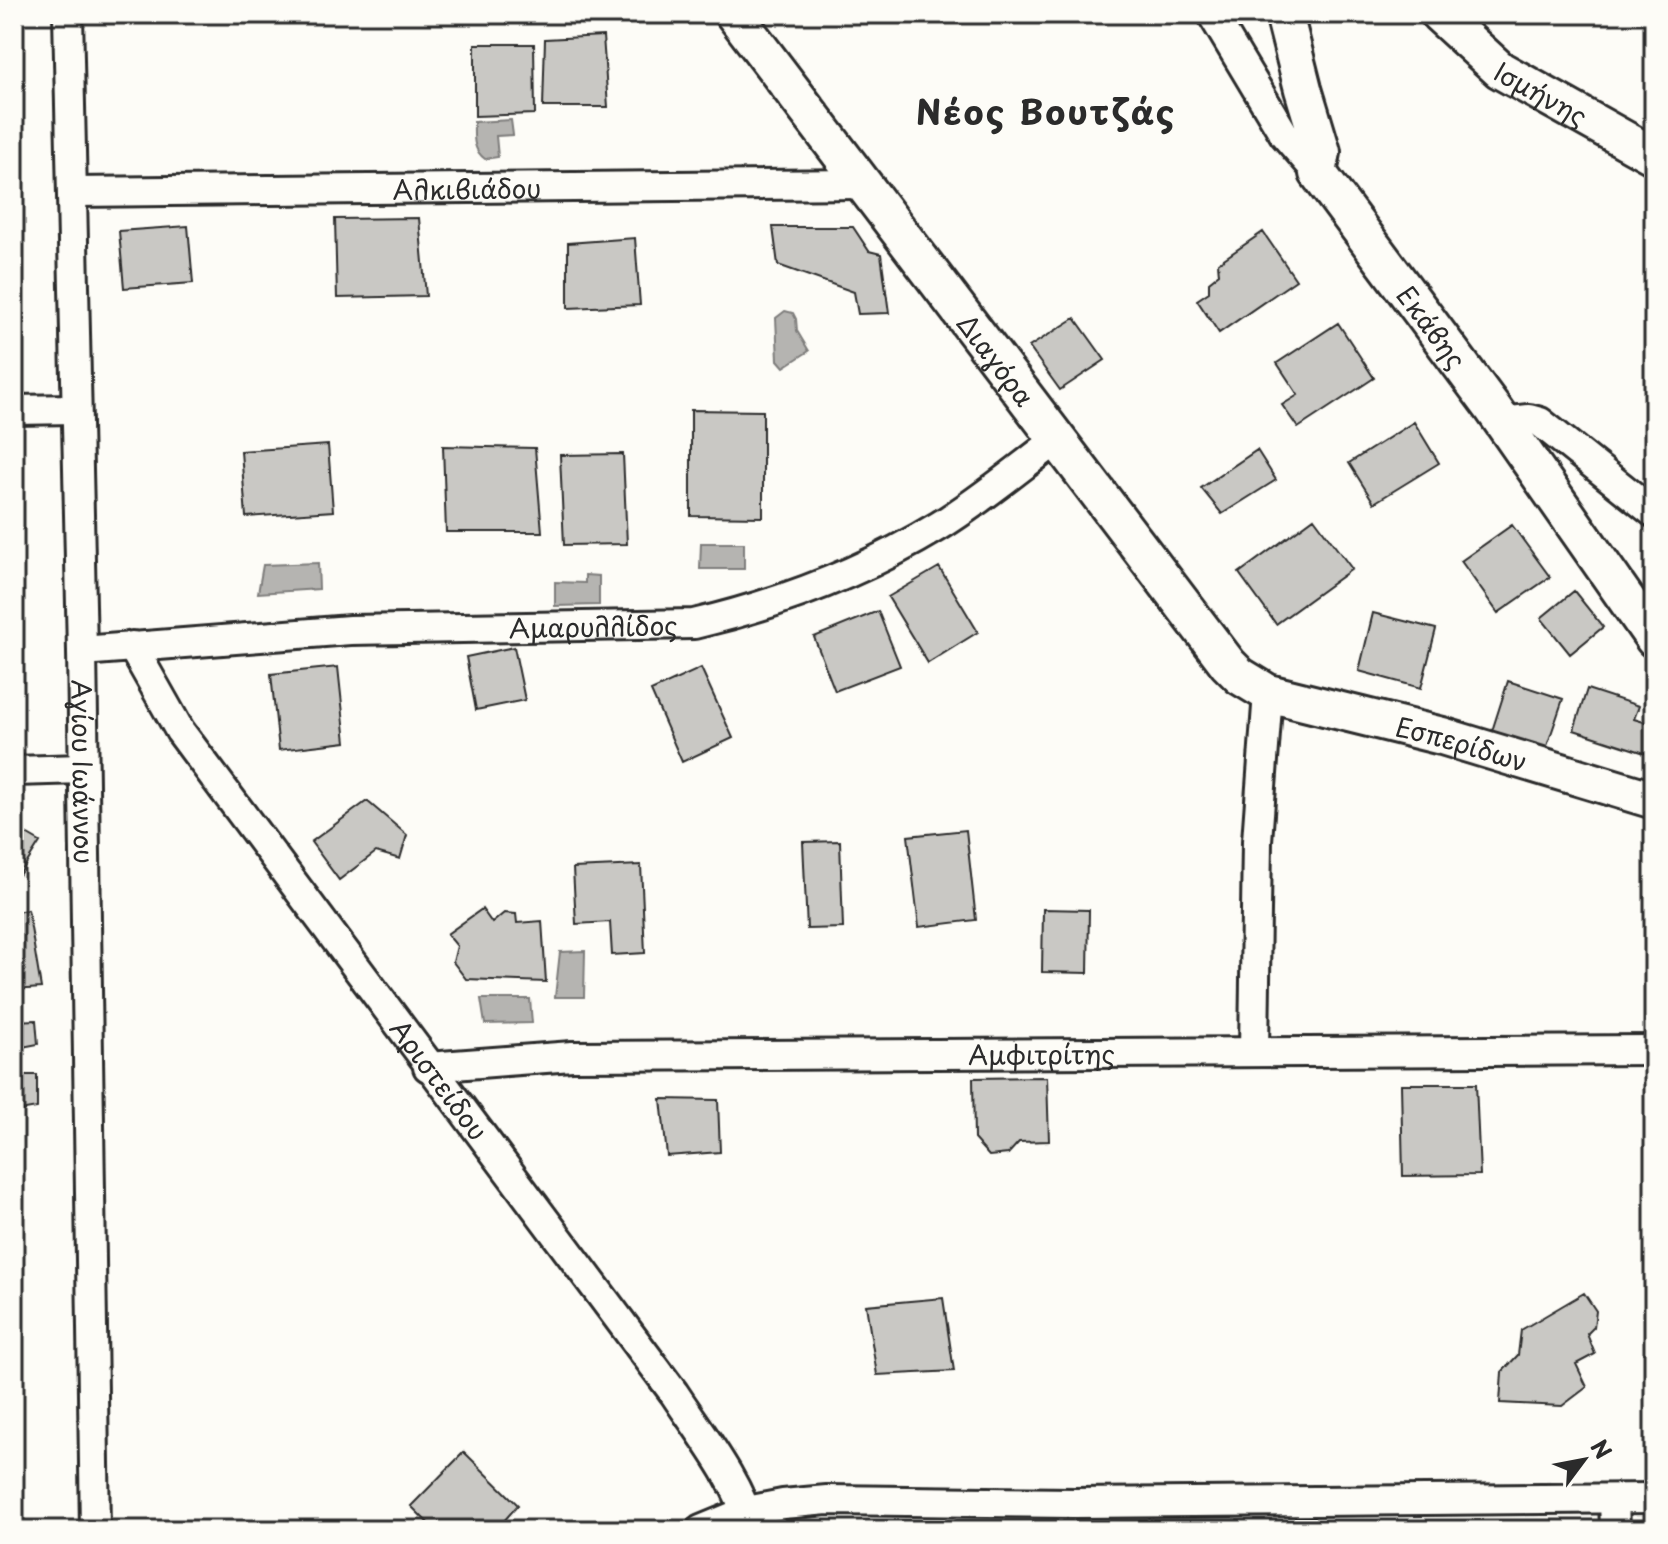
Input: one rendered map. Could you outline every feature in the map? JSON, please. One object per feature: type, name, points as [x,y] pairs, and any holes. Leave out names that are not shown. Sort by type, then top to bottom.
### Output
[{"type":"street","name":"Αγίου Ιωάννου","points":[[68,14],[82,651],[95,1530]]},
{"type":"street","name":"Διαγόρα","points":[[734,14],[1228,664],[1240,676],[1268,693]]},
{"type":"street","name":"Εκάβης","points":[[1212,14],[1284,134],[1318,173],[1502,422],[1654,639]]},
{"type":"street","points":[[1284,14],[1322,152],[1318,173]]},
{"type":"street","name":"Ισμήνης","points":[[1439,14],[1500,70],[1654,156]]},
{"type":"street","name":"Αλκιβιάδου","points":[[73,192],[862,184]]},
{"type":"street","points":[[14,410],[75,409]]},
{"type":"street","points":[[1502,422],[1529,419],[1540,422],[1654,513]]},
{"type":"street","name":"Αμαρυλλίδος","points":[[82,651],[350,630],[694,624],[748,611],[890,554],[941,525],[1058,439]]},
{"type":"street","name":"Αριστείδου","points":[[132,646],[180,731],[674,1393],[732,1482],[749,1520]]},
{"type":"street","points":[[1254,1051],[1257,841],[1268,693]]},
{"type":"street","name":"Εσπερίδων","points":[[1268,693],[1442,736],[1654,800]]},
{"type":"street","points":[[14,771],[83,769]]},
{"type":"street","name":"Αμφιτρίτης","points":[[428,1067],[572,1056],[1654,1050]]},
{"type":"street","points":[[701,1530],[749,1520],[783,1504],[841,1500],[1074,1503],[1654,1498]]},
{"type":"street","points":[[1614,1499],[1615,1530]]},
{"type":"shaded area","points":[[511,120],[513,135],[496,136],[498,157],[485,159],[476,147],[474,122]]},
{"type":"shaded area","points":[[785,311],[793,313],[797,331],[809,351],[784,367],[778,360],[776,318]]},
{"type":"shaded area","points":[[701,543],[744,543],[744,569],[700,569]]},
{"type":"shaded area","points":[[318,563],[319,589],[258,593],[263,565]]},
{"type":"shaded area","points":[[585,575],[599,576],[599,605],[555,606],[555,582],[585,583]]},
{"type":"shaded area","points":[[585,951],[584,997],[555,997],[560,952]]},
{"type":"shaded area","points":[[481,999],[530,999],[532,1023],[485,1024]]},
{"type":"building","points":[[603,36],[608,107],[543,107],[545,39]]},
{"type":"building","points":[[475,44],[534,44],[535,114],[475,116]]},
{"type":"building","points":[[16,90],[21,148],[14,148]]},
{"type":"building","points":[[419,218],[426,296],[337,298],[335,219]]},
{"type":"building","points":[[188,226],[193,283],[124,288],[119,231]]},
{"type":"building","points":[[773,227],[853,227],[869,251],[881,254],[889,313],[858,314],[854,292],[778,265]]},
{"type":"building","points":[[1263,232],[1296,280],[1219,333],[1197,300],[1209,292],[1209,282],[1219,274],[1218,263]]},
{"type":"building","points":[[635,238],[640,305],[568,308],[568,243]]},
{"type":"building","points":[[1075,318],[1105,360],[1060,390],[1029,347]]},
{"type":"building","points":[[1338,323],[1374,378],[1298,428],[1282,405],[1298,395],[1277,363]]},
{"type":"building","points":[[691,410],[763,411],[763,517],[691,516]]},
{"type":"building","points":[[1414,422],[1439,463],[1374,503],[1349,463]]},
{"type":"building","points":[[328,445],[333,511],[246,517],[241,451]]},
{"type":"building","points":[[443,446],[535,448],[542,532],[446,532]]},
{"type":"building","points":[[1257,450],[1276,480],[1222,514],[1201,488]]},
{"type":"building","points":[[623,454],[627,544],[564,545],[560,455]]},
{"type":"building","points":[[1314,518],[1352,569],[1276,624],[1239,573]]},
{"type":"building","points":[[1512,525],[1550,577],[1498,613],[1461,561]]},
{"type":"building","points":[[939,567],[978,632],[928,663],[888,597]]},
{"type":"building","points":[[1574,591],[1603,627],[1570,654],[1541,618]]},
{"type":"building","points":[[878,611],[900,666],[835,691],[814,637]]},
{"type":"building","points":[[1373,613],[1436,629],[1421,688],[1359,671]]},
{"type":"building","points":[[514,647],[525,700],[476,710],[466,657]]},
{"type":"building","points":[[338,667],[346,742],[279,750],[271,674]]},
{"type":"building","points":[[701,668],[733,738],[682,762],[651,691]]},
{"type":"building","points":[[1508,681],[1563,699],[1546,749],[1492,731]]},
{"type":"building","points":[[1587,689],[1639,706],[1634,719],[1654,725],[1654,756],[1574,730]]},
{"type":"building","points":[[367,801],[407,835],[400,859],[376,852],[339,880],[311,842]]},
{"type":"building","points":[[14,827],[40,842],[14,883]]},
{"type":"building","points":[[966,830],[976,920],[919,927],[908,836]]},
{"type":"building","points":[[840,841],[843,928],[807,929],[803,842]]},
{"type":"building","points":[[641,865],[645,953],[612,955],[610,922],[576,924],[573,868]]},
{"type":"building","points":[[482,909],[492,923],[504,913],[516,914],[517,923],[542,921],[546,982],[466,979],[453,962],[457,946],[447,934]]},
{"type":"building","points":[[1043,909],[1089,910],[1088,973],[1042,972]]},
{"type":"building","points":[[28,910],[41,988],[14,990],[14,912]]},
{"type":"building","points":[[36,1020],[38,1044],[17,1048],[22,1075],[37,1075],[37,1108],[14,1112],[14,1021]]},
{"type":"building","points":[[1047,1077],[1049,1141],[1019,1142],[1008,1154],[989,1156],[974,1139],[973,1078]]},
{"type":"building","points":[[1401,1084],[1476,1084],[1480,1175],[1403,1176]]},
{"type":"building","points":[[661,1099],[718,1100],[720,1152],[667,1156]]},
{"type":"building","points":[[1584,1293],[1596,1311],[1594,1327],[1587,1334],[1595,1354],[1576,1364],[1587,1387],[1562,1406],[1500,1403],[1502,1372],[1518,1355],[1521,1330]]},
{"type":"building","points":[[943,1298],[954,1371],[877,1375],[866,1305]]},
{"type":"building","points":[[464,1452],[518,1505],[496,1530],[435,1530],[411,1506]]},
{"type":"district","name":"Νέος Βουτζάς","points":[[1046,111]]}]
